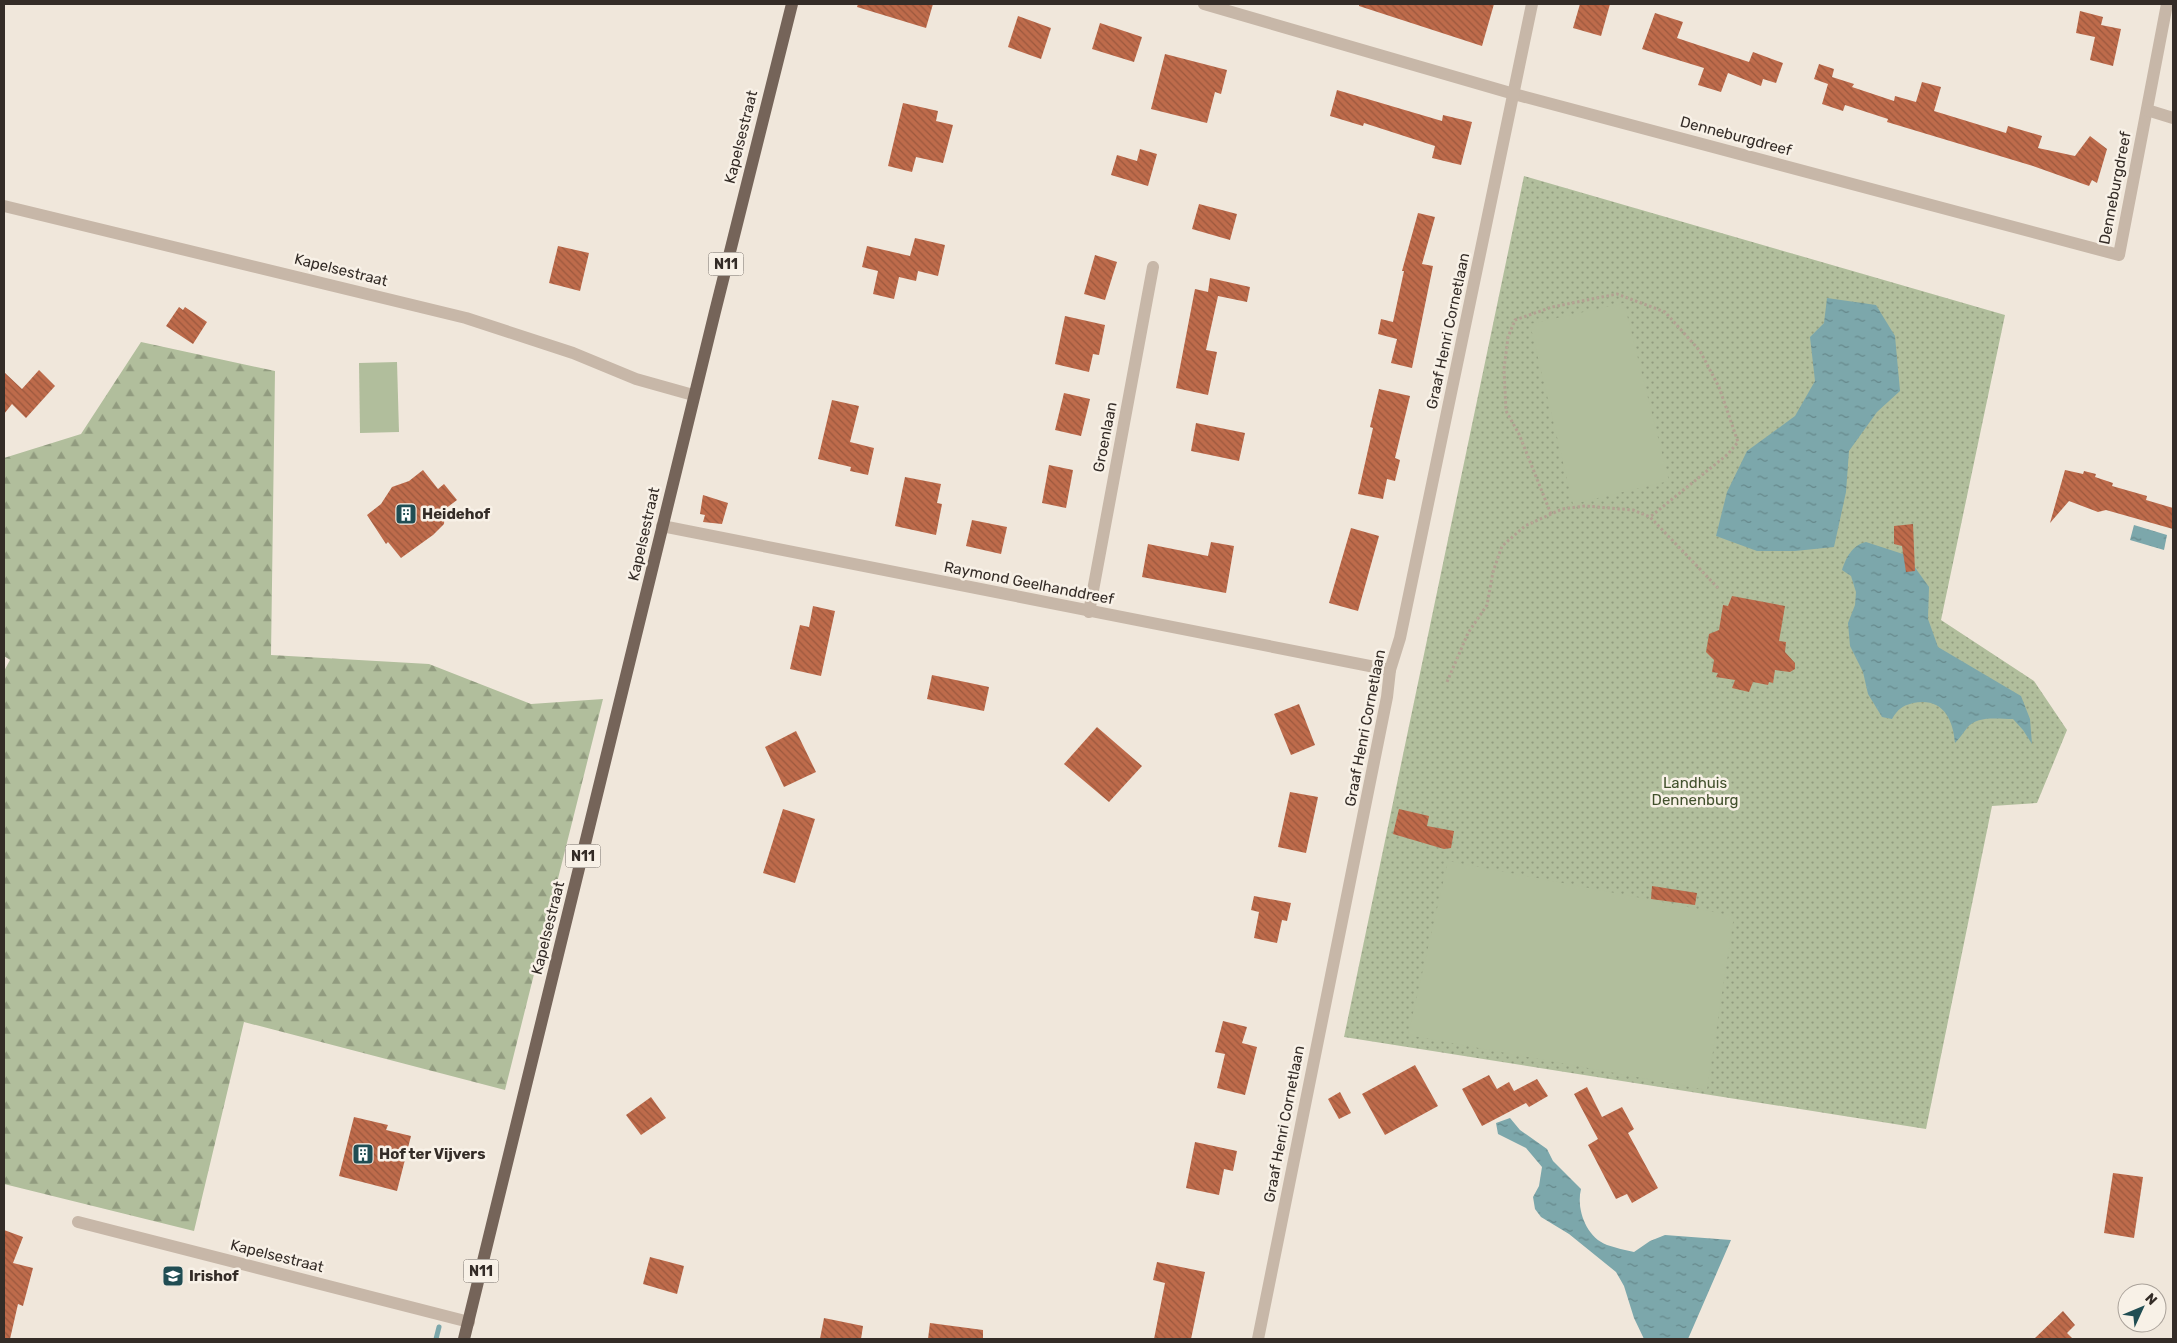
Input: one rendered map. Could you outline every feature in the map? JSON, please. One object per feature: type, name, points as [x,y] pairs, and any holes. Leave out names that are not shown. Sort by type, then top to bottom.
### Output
[{"type":"main road","name":"Kapelsestraat","points":[[464,1339],[693,395],[792,4]]},
{"type":"street","name":"Denneburgdreef","points":[[1204,4],[1514,94],[2119,255],[2147,110]]},
{"type":"street","name":"Graaf Henri Cornetlaan","points":[[1258,1339],[1385,707],[1390,670],[1400,638],[1532,4]]},
{"type":"street","points":[[2167,4],[2147,110],[2173,118]]},
{"type":"street","name":"Kapelsestraat","points":[[4,206],[466,318],[573,353],[636,379],[693,395]]},
{"type":"street","name":"Groenlaan","points":[[1089,612],[1154,267]]},
{"type":"street","name":"Raymond Geelhanddreef","points":[[662,526],[1089,612],[1390,670]]},
{"type":"street","name":"Kapelsestraat","points":[[78,1222],[469,1322]]},
{"type":"path","points":[[1551,514],[1519,434],[1506,411],[1504,369],[1508,337],[1515,320],[1552,307],[1617,294],[1665,312],[1700,351],[1719,386],[1738,442],[1728,454],[1650,517]]},
{"type":"path","points":[[1447,682],[1468,633],[1487,605],[1493,572],[1502,546],[1525,526],[1562,508],[1585,506],[1633,510],[1650,517],[1719,589]]},
{"type":"green space","name":"Landhuis Dennenburg","points":[[1524,176],[2005,315],[1941,620],[2034,681],[2067,730],[2037,803],[1992,806],[1926,1129],[1344,1037]]},
{"type":"green space","points":[[1624,303],[1669,481],[1573,504],[1530,324]]},
{"type":"green space","points":[[141,342],[275,371],[271,655],[429,664],[531,704],[603,699],[505,1090],[244,1022],[194,1231],[4,1184],[4,671],[10,660],[4,656],[4,458],[81,434]]},
{"type":"green space","points":[[397,362],[399,432],[360,433],[359,363]]},
{"type":"green space","points":[[1448,861],[1734,916],[1707,1090],[1408,1035]]},
{"type":"water","points":[[1827,298],[1876,305],[1895,336],[1900,391],[1877,412],[1849,451],[1846,492],[1834,547],[1795,551],[1757,551],[1716,536],[1727,492],[1747,451],[1795,416],[1815,381],[1810,337],[1824,323]]},
{"type":"water","points":[[2134,525],[2167,535],[2164,550],[2130,540]]},
{"type":"water","points":[[1866,542],[1906,555],[1929,587],[1928,619],[1938,647],[2021,696],[2030,719],[2032,744],[2013,719],[1994,718],[1982,719],[1971,724],[1955,743],[1952,725],[1944,711],[1932,703],[1913,703],[1901,708],[1892,719],[1882,717],[1868,694],[1863,672],[1850,646],[1848,623],[1855,605],[1856,592],[1851,576],[1842,570],[1853,549]]},
{"type":"water","points":[[1510,1118],[1520,1130],[1547,1149],[1553,1161],[1581,1189],[1580,1205],[1584,1222],[1593,1236],[1607,1245],[1634,1252],[1650,1241],[1665,1235],[1731,1240],[1688,1339],[1644,1339],[1634,1318],[1624,1286],[1616,1272],[1569,1234],[1541,1217],[1535,1209],[1533,1197],[1539,1186],[1542,1167],[1526,1148],[1498,1134],[1496,1123]]},
{"type":"building","points":[[858,4],[933,4],[926,28],[857,7]]},
{"type":"building","points":[[1359,4],[1494,4],[1482,46],[1359,6]]},
{"type":"building","points":[[1580,4],[1610,4],[1601,36],[1573,28]]},
{"type":"building","points":[[2080,11],[2103,17],[2101,25],[2121,29],[2113,66],[2090,60],[2095,37],[2076,33]]},
{"type":"building","points":[[1655,13],[1683,22],[1677,38],[1749,62],[1753,52],[1783,63],[1776,83],[1763,79],[1761,86],[1728,73],[1721,92],[1698,85],[1704,68],[1642,49]]},
{"type":"building","points":[[1018,16],[1051,28],[1041,59],[1008,47]]},
{"type":"building","points":[[1100,23],[1142,37],[1134,62],[1092,49]]},
{"type":"building","points":[[1165,54],[1227,70],[1221,94],[1215,92],[1207,123],[1151,109]]},
{"type":"building","points":[[1819,64],[1834,69],[1832,77],[1854,84],[1852,87],[1894,101],[1895,96],[1916,102],[1922,82],[1941,87],[1934,111],[2006,133],[2008,126],[2042,136],[2038,148],[2075,156],[2090,136],[2107,149],[2097,183],[2092,180],[2089,186],[2033,166],[1887,122],[1888,119],[1845,105],[1843,111],[1822,104],[1828,84],[1814,79]]},
{"type":"building","points":[[1337,90],[1442,121],[1443,115],[1472,122],[1461,165],[1432,158],[1435,146],[1364,123],[1363,126],[1330,116]]},
{"type":"building","points":[[903,103],[938,111],[936,121],[953,125],[943,163],[916,157],[912,172],[888,166]]},
{"type":"building","points":[[1140,149],[1157,154],[1148,186],[1111,175],[1117,155],[1137,161]]},
{"type":"building","points":[[1199,204],[1237,214],[1230,240],[1192,229]]},
{"type":"building","points":[[1418,213],[1435,217],[1422,264],[1433,266],[1412,368],[1391,363],[1397,339],[1378,334],[1381,319],[1393,322],[1404,271],[1402,271]]},
{"type":"building","points":[[915,238],[945,245],[938,276],[918,271],[916,281],[899,277],[894,299],[873,294],[878,271],[862,267],[867,246],[910,256]]},
{"type":"building","points":[[558,246],[589,253],[580,291],[549,283]]},
{"type":"building","points":[[1095,255],[1117,262],[1105,300],[1084,294]]},
{"type":"building","points":[[1210,278],[1250,287],[1247,302],[1218,296],[1206,350],[1217,352],[1208,395],[1176,388],[1195,289],[1208,292]]},
{"type":"building","points":[[179,307],[183,310],[185,307],[207,322],[193,344],[166,326]]},
{"type":"building","points":[[1065,316],[1105,325],[1099,355],[1093,354],[1089,372],[1055,364]]},
{"type":"building","points":[[39,370],[55,386],[26,418],[12,404],[4,414],[4,372],[22,389]]},
{"type":"building","points":[[1379,389],[1410,396],[1395,458],[1400,460],[1395,481],[1387,479],[1383,499],[1358,494],[1373,428],[1370,427]]},
{"type":"building","points":[[1064,393],[1090,399],[1081,436],[1055,430]]},
{"type":"building","points":[[832,400],[859,406],[850,442],[874,448],[868,475],[850,471],[851,467],[818,459]]},
{"type":"building","points":[[1196,423],[1245,433],[1239,461],[1191,451]]},
{"type":"building","points":[[1049,465],[1073,470],[1066,508],[1042,503]]},
{"type":"building","name":"Heidehof","points":[[423,470],[438,489],[444,484],[457,500],[445,509],[444,524],[433,535],[401,558],[388,542],[386,544],[367,515],[381,504],[392,487],[409,481]]},
{"type":"building","points":[[2065,470],[2083,474],[2084,471],[2096,474],[2095,477],[2113,483],[2112,486],[2147,496],[2146,500],[2173,508],[2173,529],[2106,510],[2098,512],[2069,501],[2050,523]]},
{"type":"building","points":[[905,477],[941,484],[937,503],[942,504],[936,535],[895,526]]},
{"type":"building","points":[[703,495],[728,503],[722,524],[703,522],[705,515],[700,514]]},
{"type":"building","points":[[972,520],[1007,527],[1001,554],[966,546]]},
{"type":"building","points":[[1913,524],[1915,571],[1906,572],[1902,546],[1894,544],[1894,526]]},
{"type":"building","points":[[1351,528],[1379,536],[1358,611],[1329,603]]},
{"type":"building","points":[[1211,542],[1234,546],[1226,593],[1142,577],[1148,544],[1208,556]]},
{"type":"building","points":[[1732,596],[1785,606],[1779,641],[1786,642],[1785,652],[1795,663],[1795,669],[1790,672],[1775,670],[1773,683],[1769,682],[1768,685],[1753,682],[1749,692],[1732,688],[1735,680],[1716,677],[1718,673],[1712,672],[1714,660],[1706,652],[1709,634],[1719,630],[1723,605],[1728,606]]},
{"type":"building","points":[[813,606],[835,611],[821,676],[790,669],[800,625],[809,627]]},
{"type":"building","points":[[932,675],[989,687],[984,711],[927,699]]},
{"type":"building","points":[[1299,704],[1315,745],[1291,755],[1274,714]]},
{"type":"building","points":[[1097,727],[1142,766],[1109,802],[1064,764]]},
{"type":"building","points":[[796,731],[816,772],[784,787],[765,747]]},
{"type":"building","points":[[1290,792],[1318,797],[1306,853],[1278,847]]},
{"type":"building","points":[[783,809],[815,819],[795,883],[763,873]]},
{"type":"building","points":[[1399,809],[1429,816],[1427,826],[1454,831],[1451,848],[1444,849],[1393,834]]},
{"type":"building","points":[[1652,886],[1697,893],[1695,905],[1651,899]]},
{"type":"building","points":[[1254,896],[1291,903],[1287,921],[1282,920],[1277,943],[1254,938],[1259,912],[1251,910]]},
{"type":"building","points":[[1223,1021],[1247,1027],[1242,1043],[1257,1047],[1245,1095],[1217,1088],[1225,1054],[1215,1052]]},
{"type":"building","points":[[1415,1065],[1438,1106],[1385,1135],[1362,1094]]},
{"type":"building","points":[[1489,1075],[1497,1089],[1509,1082],[1514,1091],[1537,1079],[1548,1096],[1529,1107],[1526,1103],[1482,1126],[1462,1089]]},
{"type":"building","points":[[1587,1087],[1602,1117],[1622,1107],[1634,1129],[1628,1133],[1658,1188],[1632,1203],[1627,1194],[1616,1199],[1588,1145],[1598,1139],[1574,1094]]},
{"type":"building","points":[[1340,1092],[1351,1113],[1339,1119],[1328,1099]]},
{"type":"building","points":[[651,1097],[666,1118],[641,1135],[626,1115]]},
{"type":"building","name":"Hof ter Vijvers","points":[[354,1117],[388,1125],[386,1130],[411,1136],[397,1191],[339,1176]]},
{"type":"building","points":[[1195,1142],[1237,1151],[1233,1171],[1224,1169],[1219,1195],[1186,1188]]},
{"type":"building","points":[[2113,1173],[2143,1177],[2134,1238],[2104,1233]]},
{"type":"building","points":[[4,1230],[23,1237],[13,1263],[33,1268],[23,1306],[18,1304],[10,1339],[4,1339]]},
{"type":"building","points":[[650,1257],[684,1266],[677,1294],[643,1284]]},
{"type":"building","points":[[1157,1262],[1205,1272],[1191,1339],[1154,1339],[1165,1283],[1153,1280]]},
{"type":"building","points":[[2063,1311],[2075,1325],[2067,1333],[2073,1339],[2034,1339]]},
{"type":"building","points":[[824,1318],[863,1326],[861,1339],[820,1339]]},
{"type":"building","points":[[930,1323],[983,1330],[983,1339],[928,1339]]},
{"type":"waterway","points":[[436,1339],[439,1327]]},
{"type":"place","name":"Heidehof","points":[[406,514]]},
{"type":"place","name":"Hof ter Vijvers","points":[[363,1154]]},
{"type":"place","name":"Irishof","points":[[173,1276]]}]
